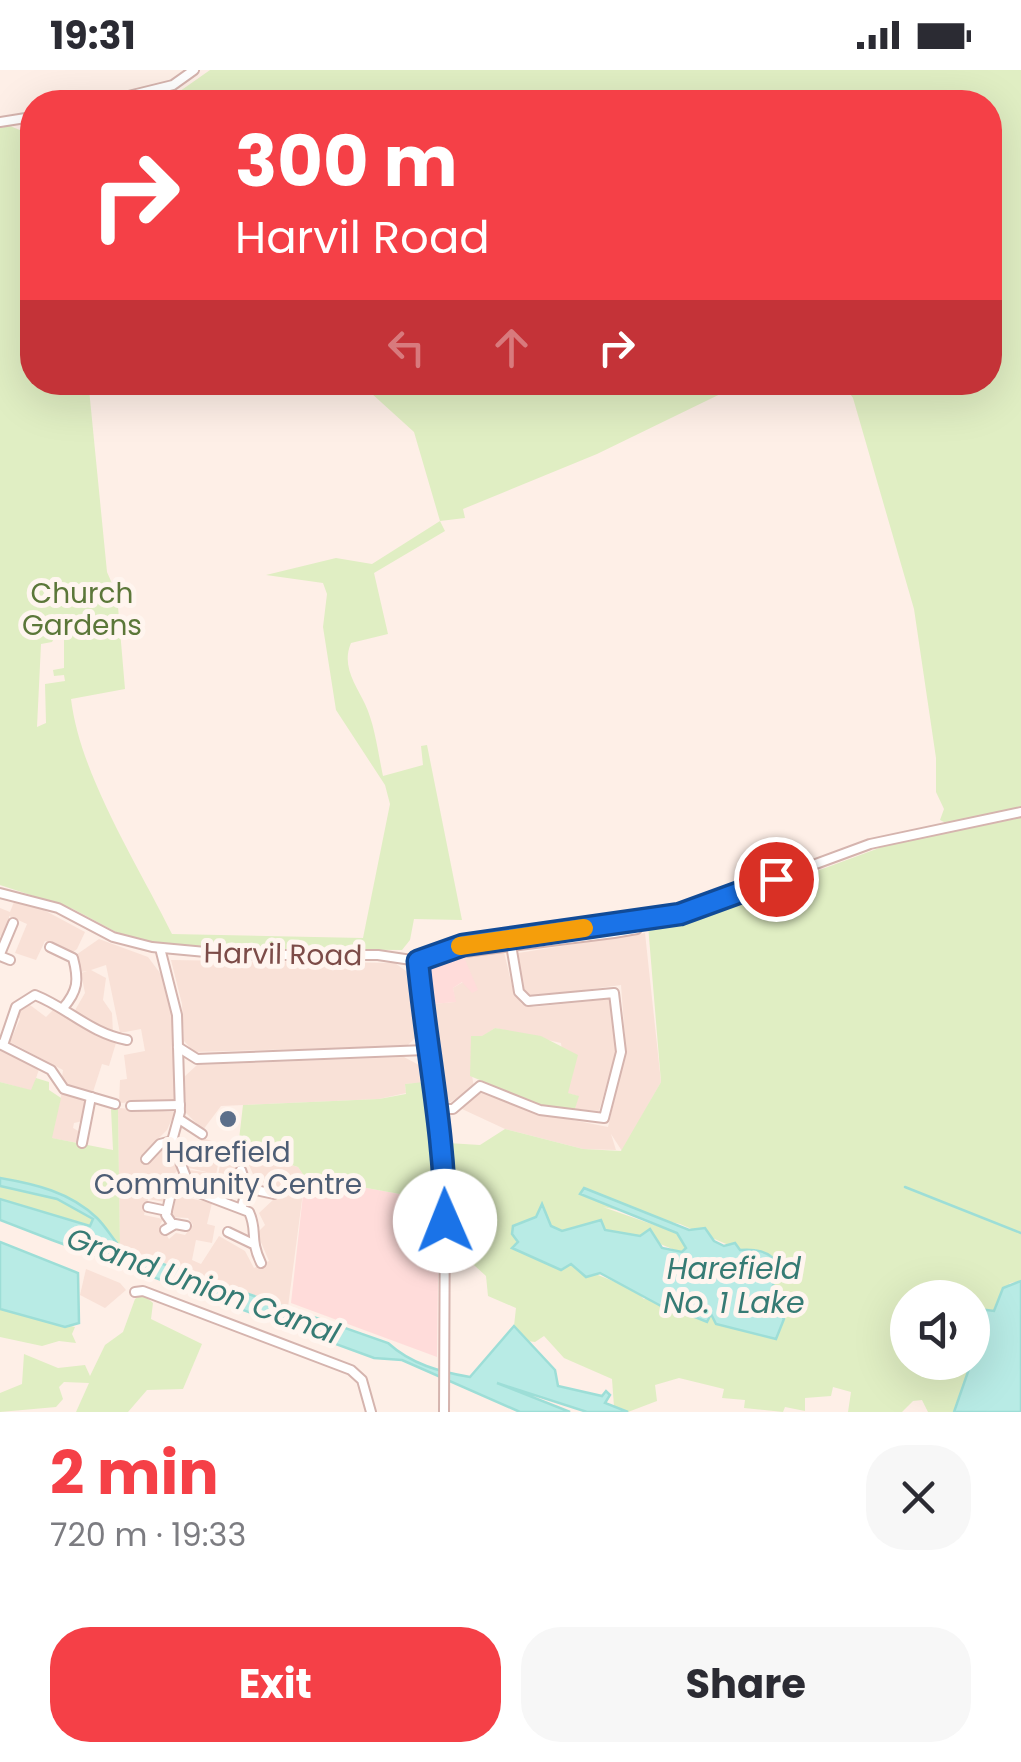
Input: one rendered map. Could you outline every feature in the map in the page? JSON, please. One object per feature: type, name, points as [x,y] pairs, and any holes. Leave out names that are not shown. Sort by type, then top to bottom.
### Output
[{"type":"street","points":[[153,90],[174,85],[194,70]]},
{"type":"street","name":"Harvil Road","points":[[0,894],[58,908],[113,937],[160,948],[307,957],[378,955],[418,961],[463,945],[465,952],[510,942],[635,930],[639,920],[704,906],[870,844],[1021,812]]},
{"type":"street","points":[[10,960],[0,955],[13,924]]},
{"type":"street","points":[[434,1109],[454,1109],[480,1086],[540,1110],[604,1118],[622,1052],[614,993],[528,1001],[519,992],[510,942]]},
{"type":"street","points":[[50,947],[71,956],[78,980],[63,1008]]},
{"type":"street","points":[[160,948],[176,1001],[180,1106],[172,1141],[195,1194],[242,1206],[254,1223],[251,1243]]},
{"type":"street","points":[[418,961],[445,1188],[444,1412]]},
{"type":"street","points":[[115,1104],[64,1090],[51,1070],[1,1044],[22,999],[35,996],[63,1008],[88,1028],[127,1040]]},
{"type":"street","points":[[178,1047],[194,1059],[426,1050]]},
{"type":"street","points":[[178,1074],[194,1059]]},
{"type":"street","points":[[82,1143],[80,1127],[91,1098]]},
{"type":"street","points":[[132,1106],[180,1106]]},
{"type":"street","points":[[179,1119],[202,1134]]},
{"type":"street","points":[[146,1159],[160,1144],[172,1141]]},
{"type":"street","points":[[241,1170],[247,1188],[242,1206]]},
{"type":"street","points":[[186,1180],[172,1189],[167,1211],[169,1228],[186,1226]]},
{"type":"street","points":[[247,1188],[274,1194]]},
{"type":"street","points":[[148,1207],[167,1211]]},
{"type":"street","points":[[228,1232],[251,1243],[262,1263]]},
{"type":"street","points":[[134,1292],[143,1291],[351,1370],[362,1380],[372,1412]]},
{"type":"shaded area","points":[[14,902],[42,909],[85,932],[77,949],[73,952],[45,941],[36,960],[15,953],[27,924],[9,916],[9,925],[0,937],[0,908],[10,912]]},
{"type":"shaded area","points":[[645,933],[661,1082],[622,1151],[611,1134],[616,1150],[583,1149],[505,1129],[462,1109],[482,1090],[537,1113],[608,1127],[626,1052],[621,985],[532,997],[523,988],[518,953]]},
{"type":"shaded area","points":[[99,939],[148,957],[163,977],[173,1020],[175,1100],[119,1103],[120,1080],[127,1079],[124,1055],[145,1051],[141,1029],[120,1033],[106,965],[91,970],[106,978],[103,1000],[112,1013],[113,1033],[74,1012],[85,993],[81,973],[87,971],[81,972],[76,955]]},
{"type":"shaded area","points":[[504,952],[514,994],[522,1004],[534,1007],[610,999],[617,1049],[599,1111],[575,1109],[578,1096],[567,1093],[561,1043],[495,1028],[483,1036],[471,1070],[474,1087],[449,1103],[443,1091],[432,1004],[455,1002],[453,988],[463,982],[464,957]]},
{"type":"shaded area","points":[[455,954],[464,957],[478,990],[472,993],[462,982],[453,988],[456,1002],[432,1004],[431,967]]},
{"type":"shaded area","points":[[171,960],[395,963],[410,974],[417,1036],[407,1046],[194,1052],[184,1041],[182,1004]]},
{"type":"shaded area","points":[[26,1002],[46,1017],[53,1010],[116,1043],[109,1066],[102,1064],[92,1095],[61,1085],[63,1070],[10,1042],[20,1019],[17,1015]]},
{"type":"shaded area","points":[[0,1049],[39,1069],[32,1091],[0,1082]]},
{"type":"shaded area","points":[[404,1057],[419,1065],[420,1083],[405,1084],[406,1093],[379,1099],[221,1106],[203,1130],[186,1113],[184,1077],[197,1065]]},
{"type":"shaded area","points":[[62,1092],[86,1102],[83,1121],[74,1123],[73,1128],[80,1132],[78,1143],[51,1138]]},
{"type":"shaded area","points":[[118,1108],[175,1112],[167,1130],[140,1157],[148,1164],[166,1146],[181,1167],[172,1176],[175,1180],[165,1202],[148,1199],[144,1215],[163,1219],[160,1225],[169,1239],[176,1233],[185,1235],[193,1225],[188,1218],[171,1217],[175,1195],[212,1203],[207,1224],[215,1226],[212,1243],[196,1240],[192,1260],[201,1264],[219,1236],[245,1251],[254,1268],[269,1261],[257,1233],[265,1225],[259,1213],[274,1199],[277,1186],[256,1181],[249,1165],[239,1165],[234,1175],[240,1197],[214,1195],[224,1145],[298,1167],[305,1177],[288,1307],[120,1247]]},
{"type":"shaded area","points":[[202,1138],[222,1144],[213,1190],[204,1188],[203,1193],[194,1187],[189,1170],[211,1173],[189,1168],[188,1164],[194,1162]]},
{"type":"shaded area","points":[[305,1177],[439,1201],[437,1357],[291,1303]]},
{"type":"shaded area","points":[[86,1269],[120,1283],[126,1290],[105,1308],[80,1295]]},
{"type":"green space","points":[[210,70],[1021,70],[1021,808],[946,823],[940,820],[944,809],[936,792],[936,758],[914,609],[851,395],[1002,395],[1002,90],[182,90]]},
{"type":"green space","name":"Church Gardens","points":[[10,126],[20,130],[20,395],[90,395],[107,572],[117,595],[125,689],[71,699],[98,789],[172,934],[363,938],[390,804],[385,785],[336,710],[323,627],[327,594],[323,583],[266,575],[336,558],[372,564],[440,521],[445,531],[374,573],[388,634],[351,643],[348,660],[371,721],[383,776],[423,765],[421,746],[427,745],[462,920],[414,919],[410,940],[402,950],[171,948],[116,932],[73,909],[0,885],[0,128]],"holes":[[[57,633],[64,635],[64,668],[53,670],[54,676],[64,675],[65,681],[45,684],[46,723],[37,727],[41,644],[52,642]]]},
{"type":"green space","points":[[373,395],[718,395],[597,454],[463,509],[465,518],[440,521],[414,432]]},
{"type":"green space","points":[[1021,818],[1021,1281],[1010,1283],[990,1312],[990,1280],[890,1280],[890,1380],[965,1380],[954,1412],[928,1412],[922,1400],[913,1401],[902,1412],[848,1412],[851,1392],[833,1387],[831,1396],[805,1398],[805,1411],[785,1407],[783,1412],[744,1408],[745,1400],[722,1398],[724,1389],[679,1378],[655,1385],[657,1401],[628,1412],[614,1407],[612,1379],[564,1358],[544,1336],[535,1342],[527,1341],[514,1326],[516,1308],[488,1296],[486,1276],[451,1244],[448,1143],[480,1145],[505,1129],[583,1149],[621,1151],[661,1082],[648,925],[703,913],[890,844]],"holes":[[[603,1207],[680,1224],[740,1250],[756,1249],[776,1307],[775,1339],[716,1324],[710,1314],[707,1322],[682,1299],[644,1299],[635,1290],[571,1264],[560,1269],[514,1249],[524,1224],[536,1217],[562,1232],[601,1220],[605,1230],[641,1236],[682,1253],[686,1248],[677,1233]]]},
{"type":"green space","points":[[495,1028],[541,1036],[578,1055],[568,1093],[579,1096],[574,1112],[547,1108],[470,1076],[471,1036],[482,1036]]},
{"type":"green space","points":[[36,1078],[49,1082],[49,1090],[61,1098],[52,1138],[113,1150],[111,1109],[118,1108],[120,1247],[68,1200],[38,1187],[0,1178],[0,1082],[31,1090]]},
{"type":"green space","points":[[424,1082],[439,1169],[439,1201],[305,1177],[298,1167],[238,1148],[243,1105],[379,1099],[406,1094],[405,1084]]},
{"type":"green space","points":[[0,1186],[57,1199],[91,1216],[93,1224],[63,1220],[0,1199]]},
{"type":"green space","points":[[142,1294],[153,1303],[151,1319],[202,1344],[183,1389],[147,1390],[128,1412],[76,1412],[89,1383],[64,1382],[59,1387],[63,1399],[56,1407],[0,1412],[0,1393],[22,1384],[24,1354],[58,1368],[85,1365],[90,1376],[105,1345],[123,1332],[135,1299]]},
{"type":"green space","points":[[0,1309],[75,1327],[72,1334],[76,1343],[59,1341],[42,1346],[0,1337]]},
{"type":"water","name":"Grand Union Canal","points":[[0,1178],[39,1186],[87,1209],[123,1250],[388,1343],[416,1362],[437,1370],[470,1377],[514,1326],[555,1370],[558,1386],[602,1396],[606,1391],[610,1395],[605,1403],[628,1412],[587,1412],[497,1383],[570,1412],[520,1412],[402,1360],[374,1358],[52,1240],[0,1220],[0,1199],[90,1226],[93,1219],[57,1199],[0,1186]]},
{"type":"water","name":"Harefield No. 1 Lake","points":[[584,1188],[689,1230],[705,1228],[714,1241],[724,1246],[735,1243],[740,1250],[756,1250],[770,1256],[778,1264],[768,1273],[774,1281],[772,1290],[784,1304],[777,1308],[784,1319],[776,1339],[716,1324],[711,1314],[707,1322],[682,1312],[681,1299],[668,1297],[661,1306],[600,1273],[586,1277],[571,1264],[561,1270],[512,1248],[518,1242],[512,1234],[513,1226],[536,1217],[542,1204],[551,1226],[562,1231],[601,1220],[605,1230],[640,1236],[650,1229],[662,1248],[682,1252],[686,1248],[677,1233],[580,1194]]},
{"type":"water","points":[[0,1242],[78,1273],[79,1323],[65,1327],[0,1309]]},
{"type":"water","points":[[1021,1281],[1021,1412],[954,1412],[965,1380],[990,1380],[990,1310],[994,1311],[1003,1288]]},
{"type":"waterway","points":[[905,1187],[1021,1233]]},
{"type":"slow traffic","points":[[460,946],[584,928]]},
{"type":"place","name":"Harefield Community Centre","points":[[228,1119]]},
{"type":"route","points":[[445,1221],[444,1173],[418,961],[463,945],[680,914],[776,879]]}]
